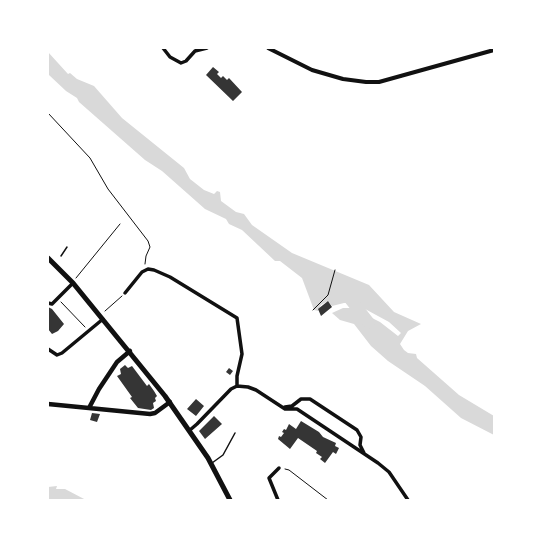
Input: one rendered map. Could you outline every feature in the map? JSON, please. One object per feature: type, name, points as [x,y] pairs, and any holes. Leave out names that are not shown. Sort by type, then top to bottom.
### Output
[{"type":"main road","points":[[48,258],[56,262],[170,402],[190,430],[211,464],[230,500]]},
{"type":"main road","points":[[89,408],[117,362],[130,351]]},
{"type":"main road","points":[[48,404],[150,414],[155,413],[170,402]]},
{"type":"street","points":[[162,48],[170,57],[181,63],[186,61],[195,51],[202,48],[207,48]]},
{"type":"street","points":[[268,48],[312,70],[343,79],[366,82],[379,82],[494,50]]},
{"type":"street","points":[[125,293],[145,270],[154,270],[237,318],[242,354],[237,376],[237,386]]},
{"type":"street","points":[[48,303],[52,304],[73,283]]},
{"type":"street","points":[[48,348],[57,355],[62,353],[101,317]]},
{"type":"street","points":[[190,430],[224,394],[237,386],[253,388],[281,408],[297,409],[365,454],[389,472],[408,500]]},
{"type":"street","points":[[281,408],[292,406],[301,399],[310,399],[358,430],[360,445],[365,454]]},
{"type":"street","points":[[278,468],[269,478],[278,500]]},
{"type":"lane","points":[[61,256],[67,247]]},
{"type":"lane","points":[[211,464],[223,455],[235,432]]},
{"type":"path","points":[[48,112],[90,158],[108,189],[148,241],[150,247],[146,256],[145,270]]},
{"type":"path","points":[[73,283],[120,224]]},
{"type":"path","points":[[313,310],[328,295],[335,270]]},
{"type":"path","points":[[101,317],[125,293]]},
{"type":"path","points":[[57,299],[69,309],[88,330]]},
{"type":"path","points":[[278,468],[289,470],[328,500]]},
{"type":"shaded area","points":[[48,52],[68,74],[70,73],[77,79],[94,86],[122,118],[184,168],[190,179],[204,190],[214,194],[217,191],[220,192],[221,201],[236,212],[244,214],[252,225],[292,253],[369,285],[394,312],[421,324],[408,331],[400,344],[408,353],[416,354],[417,358],[459,395],[494,416],[494,435],[461,418],[425,386],[388,361],[371,346],[354,324],[340,320],[332,313],[343,308],[352,308],[380,322],[398,336],[401,333],[389,322],[354,303],[344,303],[332,306],[328,301],[321,305],[318,311],[314,310],[302,278],[280,261],[275,261],[242,230],[229,224],[226,219],[205,209],[162,171],[145,160],[79,102],[77,98],[66,91],[49,75]]},
{"type":"shaded area","points":[[57,486],[56,489],[65,489],[86,500],[48,500],[48,487]]},
{"type":"building","points":[[213,67],[219,72],[217,74],[221,78],[223,76],[227,80],[229,78],[242,92],[233,101],[206,75]]},
{"type":"building","points":[[328,301],[332,307],[321,316],[318,309]]},
{"type":"building","points":[[48,307],[52,309],[64,324],[58,331],[52,334],[48,329]]},
{"type":"building","points":[[125,365],[128,368],[132,366],[147,386],[149,384],[157,396],[155,398],[156,401],[153,403],[154,408],[151,410],[138,408],[130,398],[132,397],[117,376],[121,374],[120,369]]},
{"type":"building","points":[[229,368],[233,371],[230,375],[226,372]]},
{"type":"building","points":[[196,399],[204,406],[196,416],[187,409]]},
{"type":"building","points":[[92,413],[100,414],[97,422],[90,420]]},
{"type":"building","points":[[214,416],[222,424],[205,439],[199,431]]},
{"type":"building","points":[[301,421],[319,432],[323,437],[336,443],[335,446],[339,448],[336,454],[333,452],[325,463],[320,459],[322,457],[316,453],[317,451],[298,438],[290,449],[278,439],[279,436],[281,437],[284,433],[282,432],[284,429],[286,430],[289,424],[296,429]]},
{"type":"waterway","points":[[343,290],[369,323]]}]
